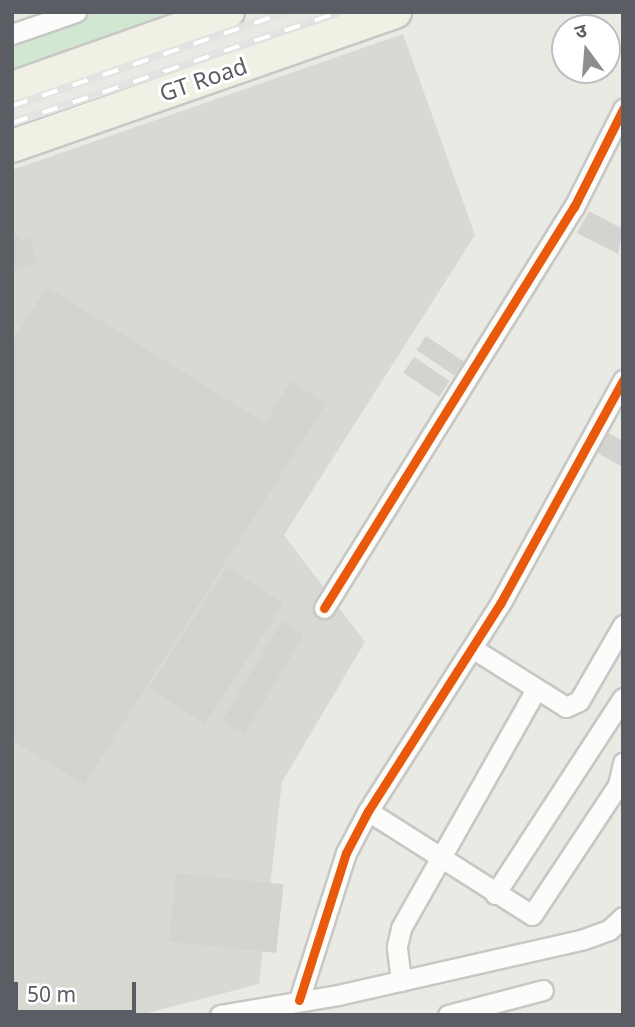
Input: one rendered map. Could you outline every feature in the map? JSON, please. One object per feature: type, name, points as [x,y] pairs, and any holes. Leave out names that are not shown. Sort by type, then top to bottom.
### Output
[{"type":"highway","points":[[12,88],[228,12]]},
{"type":"highway","name":"GT Road","points":[[12,146],[395,12]]},
{"type":"street","points":[[12,34],[76,12]]},
{"type":"street","points":[[324,608],[574,207],[623,109]]},
{"type":"street","points":[[299,1000],[346,853],[368,811],[472,648],[623,380]]},
{"type":"street","points":[[472,648],[561,705],[573,705],[623,625]]},
{"type":"street","points":[[401,981],[397,937],[537,689]]},
{"type":"street","points":[[495,894],[623,698]]},
{"type":"street","points":[[368,811],[527,916],[538,911],[618,785],[623,763]]},
{"type":"street","points":[[220,1015],[401,981],[584,939],[609,930],[623,917]]},
{"type":"street","points":[[448,1015],[543,990]]},
{"type":"shaded area","points":[[403,34],[475,235],[284,535],[365,642],[282,782],[259,984],[140,1015],[12,1015],[12,170]]},
{"type":"green space","points":[[73,12],[230,12],[12,88],[12,33]]},
{"type":"building","points":[[589,211],[623,229],[618,254],[577,233]]},
{"type":"building","points":[[18,236],[20,241],[29,237],[38,261],[12,271],[12,239]]},
{"type":"building","points":[[47,287],[265,423],[291,381],[326,404],[84,785],[12,740],[12,341]]},
{"type":"building","points":[[426,336],[464,362],[455,376],[416,350]]},
{"type":"building","points":[[414,357],[450,381],[439,397],[403,373]]},
{"type":"building","points":[[603,430],[623,441],[623,467],[592,450]]},
{"type":"building","points":[[227,567],[283,603],[205,724],[149,688]]},
{"type":"building","points":[[282,621],[304,634],[245,734],[222,720]]},
{"type":"building","points":[[176,873],[283,884],[276,953],[169,942]]},
{"type":"railway","points":[[12,106],[287,12]]},
{"type":"railway","points":[[12,123],[339,12]]},
{"type":"cycle path","points":[[324,608],[574,207],[623,109]]},
{"type":"cycle path","points":[[299,1000],[346,853],[368,811],[500,604],[623,380]]}]
